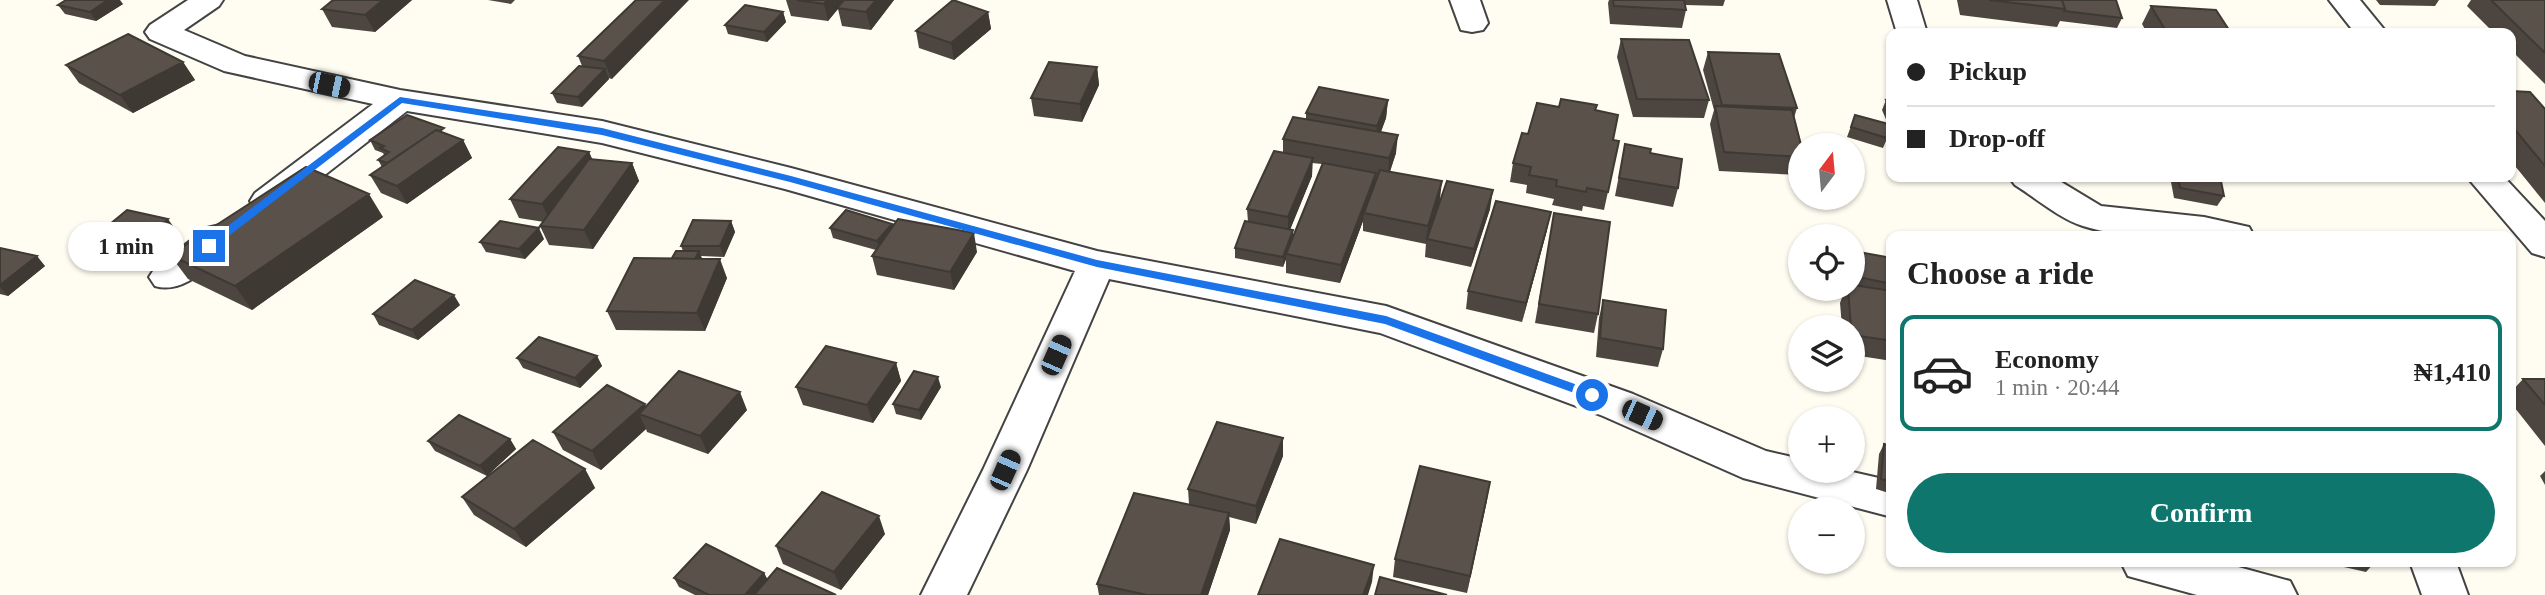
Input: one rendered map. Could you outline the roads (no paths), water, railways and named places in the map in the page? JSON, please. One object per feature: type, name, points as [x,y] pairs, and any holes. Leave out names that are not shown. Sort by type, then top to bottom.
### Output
[{"type":"street","points":[[208,0],[161,32],[235,64],[400,100],[602,132],[791,179],[1097,264],[1386,320],[1618,405],[1758,466],[1886,498]]},
{"type":"street","points":[[1902,0],[1910,28]]},
{"type":"street","points":[[2344,0],[2367,28]]},
{"type":"street","points":[[168,277],[400,100]]},
{"type":"street","points":[[2035,182],[2093,217],[2213,231]]},
{"type":"street","points":[[2489,182],[2545,244]]},
{"type":"street","points":[[944,595],[1005,470],[1097,264]]},
{"type":"street","points":[[2164,567],[2274,595]]},
{"type":"street","points":[[2435,567],[2445,595]]}]
